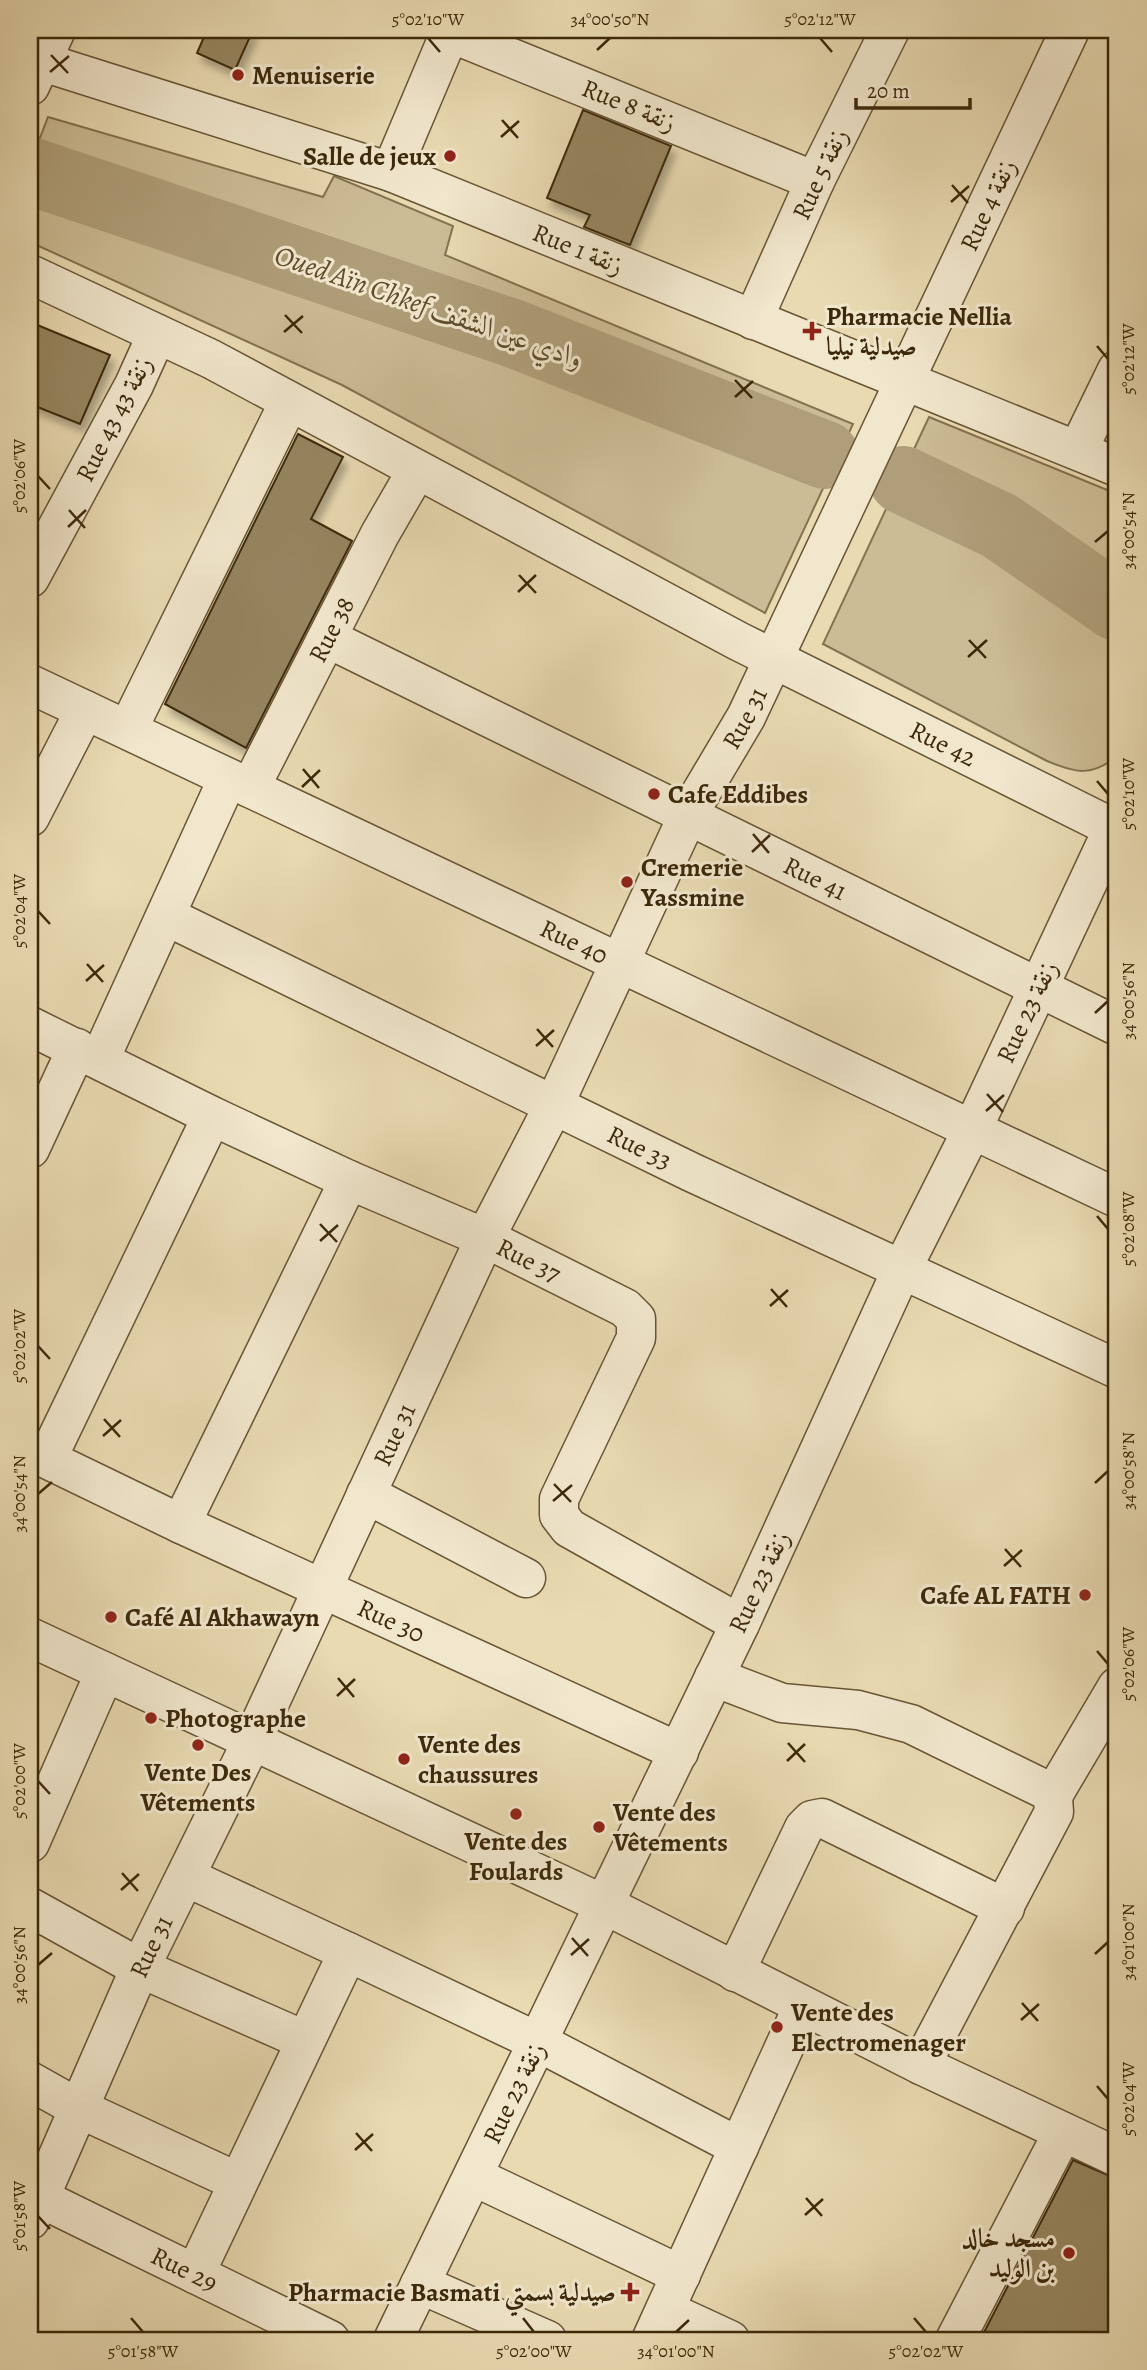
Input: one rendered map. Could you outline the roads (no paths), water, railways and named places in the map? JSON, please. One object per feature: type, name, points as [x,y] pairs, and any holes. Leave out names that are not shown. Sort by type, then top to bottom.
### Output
[{"type":"street","name":"Rue 5 زنقة","points":[[753,320],[815,181],[890,30]]},
{"type":"street","name":"Rue 4 زنقة","points":[[774,658],[1070,30]]},
{"type":"street","name":"Rue 8 زنقة","points":[[448,31],[815,181]]},
{"type":"street","points":[[391,172],[448,31]]},
{"type":"street","name":"Rue 1 زنقة","points":[[39,59],[391,172],[1117,467]]},
{"type":"street","name":"Rue 42","points":[[30,274],[157,334],[289,402],[774,658],[1115,824]]},
{"type":"street","name":"Rue 43 زنقة 43","points":[[30,578],[134,384],[157,334]]},
{"type":"street","points":[[1078,450],[1117,370]]},
{"type":"street","points":[[128,729],[289,402]]},
{"type":"street","name":"Rue 38","points":[[30,1149],[89,1053],[239,783],[327,638],[416,470]]},
{"type":"street","name":"Rue 41","points":[[327,638],[689,813],[1117,1026]]},
{"type":"street","name":"Rue 31","points":[[35,2209],[140,1968],[252,1741],[485,1238],[554,1105],[689,813],[746,717],[774,658]]},
{"type":"street","name":"Rue 40","points":[[30,684],[1117,1198]]},
{"type":"street","points":[[30,817],[85,710]]},
{"type":"street","name":"Rue 23 زنقة","points":[[393,2340],[740,1624],[902,1269],[972,1130],[1115,824]]},
{"type":"street","name":"Rue 33","points":[[166,916],[808,1228],[1117,1368]]},
{"type":"street","name":"Rue 37","points":[[30,1026],[212,1116],[349,1180],[485,1238],[625,1308],[636,1320],[638,1328],[557,1508],[563,1522],[740,1624]]},
{"type":"street","points":[[38,1455],[212,1116]]},
{"type":"street","points":[[180,1524],[349,1180]]},
{"type":"street","name":"Rue 30","points":[[38,1455],[180,1524],[679,1752]]},
{"type":"street","points":[[366,1494],[526,1578]]},
{"type":"street","points":[[30,1637],[605,1905],[921,2065],[1117,2157]]},
{"type":"street","points":[[30,1843],[105,1671]]},
{"type":"street","points":[[714,1677],[782,1703],[858,1710],[911,1724],[1048,1791],[1052,1797],[1054,1812],[921,2065]]},
{"type":"street","points":[[1052,1797],[1117,1687]]},
{"type":"street","points":[[735,1972],[804,1828],[812,1820],[822,1818],[1005,1908]]},
{"type":"street","points":[[187,1877],[538,2042],[739,2147]]},
{"type":"street","points":[[30,1907],[140,1968],[304,2040]]},
{"type":"street","points":[[195,2274],[348,1952]]},
{"type":"street","points":[[730,2340],[658,2325],[803,2006]]},
{"type":"street","points":[[30,2081],[78,2108],[238,2182]]},
{"type":"street","points":[[955,2340],[1063,2132]]},
{"type":"street","points":[[473,2176],[681,2275]]},
{"type":"street","name":"Rue 29","points":[[35,2209],[195,2274],[330,2340]]},
{"type":"street","points":[[420,2284],[547,2340]]},
{"type":"waterway","name":"Oued Aïn Chkef وادي عين الشقف","points":[[30,171],[512,333],[825,455]]},
{"type":"waterway","name":"Oued Aïn Chkef وادي عين الشقف","points":[[903,480],[1000,526],[1117,607]]},
{"type":"place","name":"Menuiserie","points":[[238,75]]},
{"type":"place","name":"Salle de jeux","points":[[450,156]]},
{"type":"place","name":"Pharmacie Nellia صيدلية نيليا","points":[[812,331]]},
{"type":"place","name":"Cafe Eddibes","points":[[654,794]]},
{"type":"place","name":"Cremerie Yassmine","points":[[627,882]]},
{"type":"place","name":"Cafe AL FATH","points":[[1085,1595]]},
{"type":"place","name":"Café Al Akhawayn","points":[[111,1617]]},
{"type":"place","name":"Photographe","points":[[151,1718]]},
{"type":"place","name":"Vente Des Vêtements","points":[[198,1745]]},
{"type":"place","name":"Vente des chaussures","points":[[404,1759]]},
{"type":"place","name":"Vente des Foulards","points":[[516,1814]]},
{"type":"place","name":"Vente des Vêtements","points":[[599,1827]]},
{"type":"place","name":"Vente des Electromenager","points":[[777,2027]]},
{"type":"place","name":"مسجد خالد بن الوليد","points":[[1069,2253]]},
{"type":"place","name":"Pharmacie Basmati صيدلية بسمتي","points":[[630,2292]]}]
